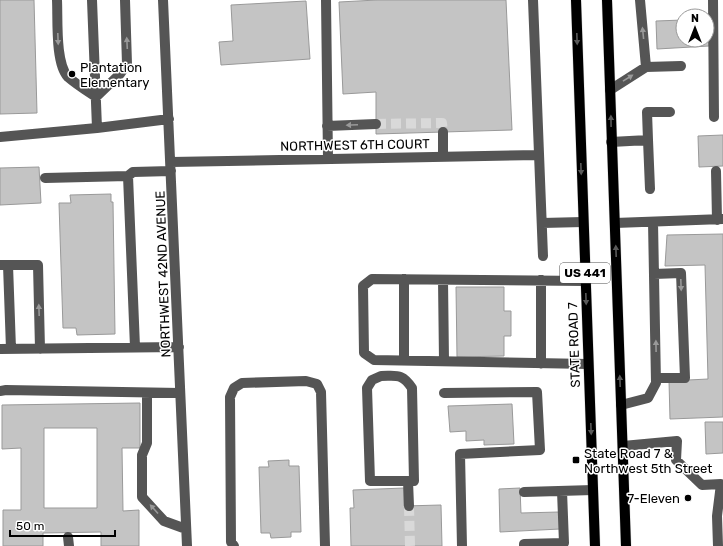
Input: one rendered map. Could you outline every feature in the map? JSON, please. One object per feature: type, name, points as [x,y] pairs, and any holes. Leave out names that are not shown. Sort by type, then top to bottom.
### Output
[{"type":"main road","name":"STATE ROAD 7","points":[[576,0],[595,546]]},
{"type":"main road","name":"US 441","points":[[607,0],[626,546]]},
{"type":"street","points":[[57,0],[59,57],[62,67],[68,76],[96,97]]},
{"type":"street","points":[[92,0],[97,128]]},
{"type":"street","points":[[96,97],[120,74],[126,64],[125,0]]},
{"type":"street","name":"NORTHWEST 42ND AVENUE","points":[[163,0],[187,546]]},
{"type":"street","points":[[326,0],[328,159]]},
{"type":"street","points":[[533,0],[543,256]]},
{"type":"street","points":[[640,0],[646,67]]},
{"type":"street","points":[[713,0],[718,33],[718,65],[714,117]]},
{"type":"street","points":[[610,90],[646,67],[681,66]]},
{"type":"street","points":[[650,189],[647,112],[670,112]]},
{"type":"street","points":[[0,138],[169,119]]},
{"type":"street","points":[[327,126],[376,124]]},
{"type":"street","points":[[443,132],[443,156]]},
{"type":"street","points":[[611,142],[648,140]]},
{"type":"street","name":"NORTHWEST 6TH COURT","points":[[44,178],[128,176],[133,172],[171,167],[328,159],[539,155]]},
{"type":"street","points":[[615,223],[720,220],[716,171]]},
{"type":"street","points":[[128,176],[135,347]]},
{"type":"street","points":[[542,223],[583,222]]},
{"type":"street","points":[[621,405],[648,398],[656,383],[652,222]]},
{"type":"street","points":[[10,349],[4,265],[38,265],[40,349]]},
{"type":"street","points":[[654,274],[681,273],[685,378],[656,378]]},
{"type":"street","points":[[585,280],[372,279],[363,286],[364,353],[374,360],[588,364]]},
{"type":"street","points":[[404,279],[404,361]]},
{"type":"street","points":[[443,280],[444,361]]},
{"type":"street","points":[[540,280],[541,364]]},
{"type":"street","points":[[0,349],[178,346]]},
{"type":"street","points":[[381,376],[398,376],[406,380],[412,388],[414,481],[408,481],[370,481],[367,388],[372,380],[381,376]]},
{"type":"street","points":[[234,546],[231,542],[230,397],[234,388],[242,383],[306,381],[317,384],[321,392],[325,546]]},
{"type":"street","points":[[0,391],[180,392]]},
{"type":"street","points":[[147,392],[147,443],[142,455],[142,497],[164,521],[186,529]]},
{"type":"street","points":[[444,393],[537,392],[540,450],[460,454],[462,546]]},
{"type":"street","points":[[623,446],[677,441],[676,460],[702,484],[721,484],[717,516],[718,546]]},
{"type":"street","points":[[408,481],[409,506]]},
{"type":"street","points":[[524,492],[593,490]]},
{"type":"street","points":[[524,546],[524,544],[564,543],[562,491]]},
{"type":"building","points":[[0,0],[34,0],[37,113],[0,114]]},
{"type":"building","points":[[377,0],[506,0],[512,130],[376,134],[376,92],[343,94],[339,2]]},
{"type":"building","points":[[306,1],[310,59],[221,65],[219,42],[233,41],[231,5]]},
{"type":"building","points":[[675,20],[675,48],[657,49],[656,21]]},
{"type":"building","points":[[723,135],[723,166],[699,167],[698,136]]},
{"type":"building","points":[[39,167],[41,203],[0,205],[0,168]]},
{"type":"building","points":[[111,194],[111,202],[113,202],[115,334],[77,335],[76,328],[63,328],[59,203],[71,203],[70,195]]},
{"type":"building","points":[[723,234],[723,417],[670,419],[669,381],[708,379],[705,265],[665,266],[667,235]]},
{"type":"building","points":[[456,287],[504,287],[504,311],[511,311],[511,336],[504,336],[504,356],[457,357]]},
{"type":"building","points":[[140,403],[140,448],[122,448],[123,511],[139,510],[139,546],[101,546],[101,532],[43,533],[43,546],[3,546],[3,510],[21,510],[21,448],[2,449],[2,405]],"holes":[[[44,428],[97,428],[97,508],[44,508]]]},
{"type":"building","points":[[512,404],[514,444],[484,445],[484,440],[466,441],[466,431],[450,432],[448,406]]},
{"type":"building","points":[[705,422],[723,422],[723,453],[706,454]]},
{"type":"building","points":[[289,460],[289,466],[299,466],[301,532],[291,532],[291,537],[271,538],[270,533],[261,533],[259,467],[269,467],[268,461]]},
{"type":"building","points":[[404,488],[404,506],[441,505],[442,546],[351,546],[350,508],[354,508],[353,490]]},
{"type":"building","points":[[520,488],[521,513],[559,512],[560,529],[500,532],[499,489]]},
{"type":"tunnel","points":[[376,124],[442,123],[443,132]]},
{"type":"tunnel","points":[[409,506],[410,546]]},
{"type":"place","name":"Plantation Elementary","points":[[72,74]]},
{"type":"place","name":"State Road 7 & Northwest 5th Street","points":[[576,460]]},
{"type":"place","name":"7-Eleven","points":[[688,498]]}]
